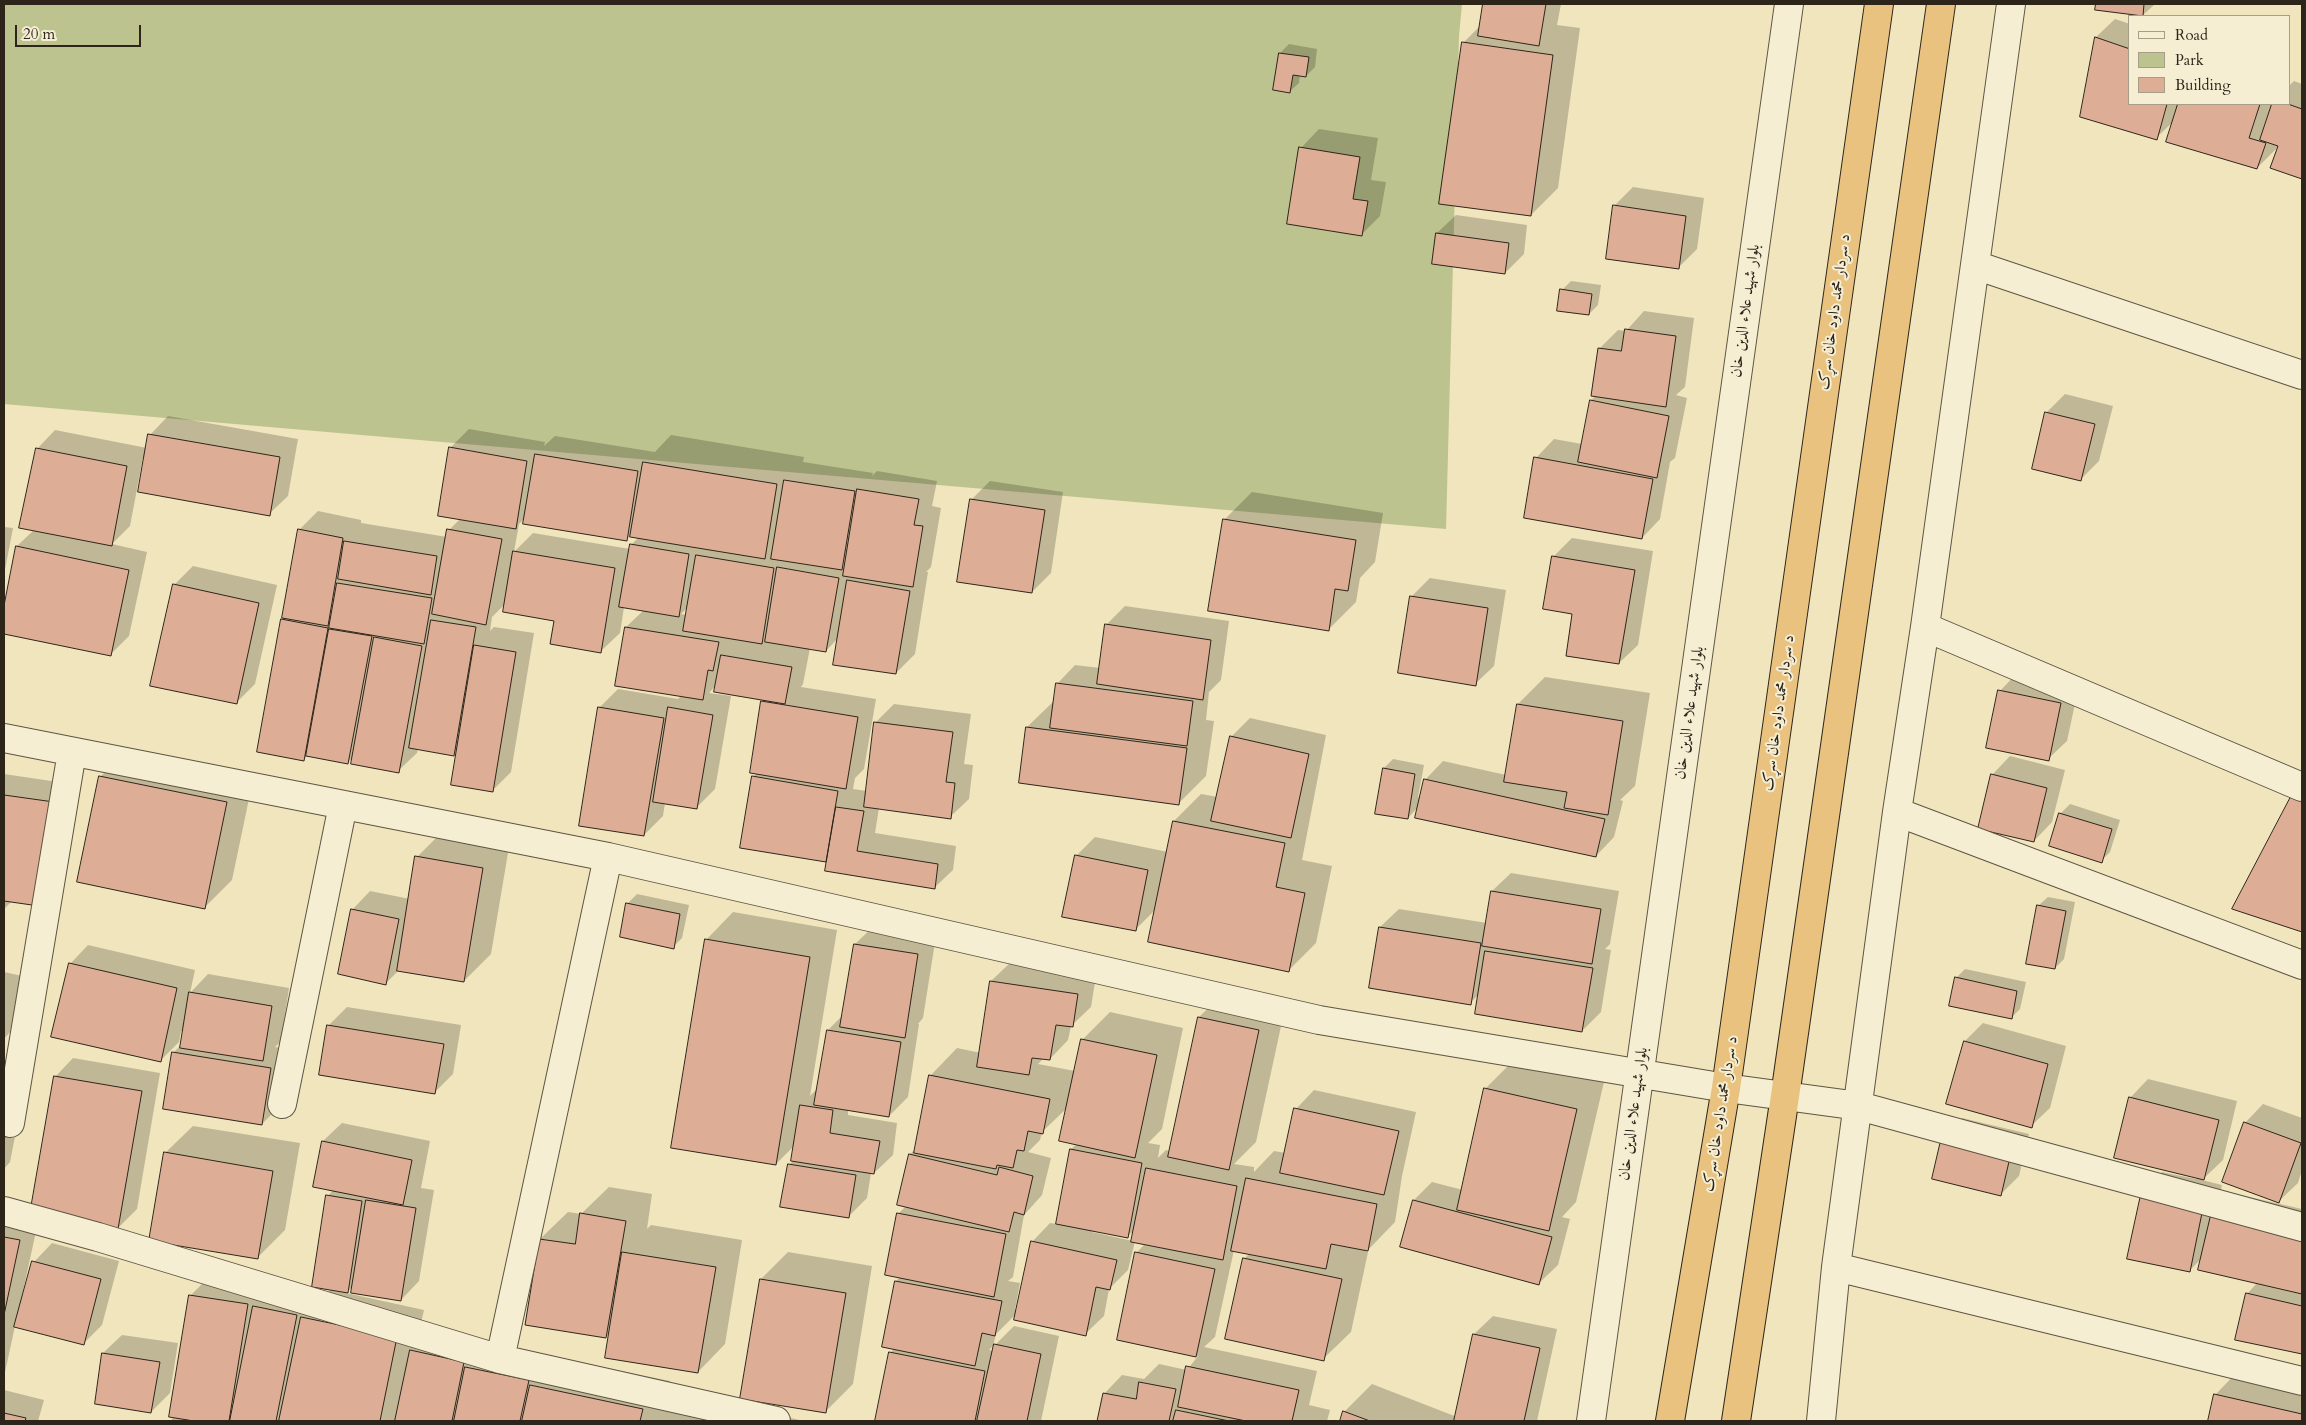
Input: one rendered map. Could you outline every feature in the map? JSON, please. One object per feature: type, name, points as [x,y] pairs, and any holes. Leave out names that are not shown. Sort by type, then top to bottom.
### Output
[{"type":"highway","name":"د سردار محمد داود خان سړک","points":[[1670,1421],[1726,1088],[1879,4]]},
{"type":"highway","points":[[1736,1421],[1941,4]]},
{"type":"street","name":"بلوار شهید علاء الدین خان","points":[[1590,1421],[1789,4]]},
{"type":"street","points":[[1821,1421],[1836,1267],[1859,1106],[1896,812],[1925,627],[2011,4]]},
{"type":"street","points":[[1975,265],[2302,375]]},
{"type":"street","points":[[1925,627],[2302,786]]},
{"type":"street","points":[[4,738],[608,857],[1318,1020],[1726,1088],[1859,1106],[2302,1227]]},
{"type":"street","points":[[10,1123],[72,752]]},
{"type":"street","points":[[282,1104],[343,805]]},
{"type":"street","points":[[1896,812],[2302,965]]},
{"type":"street","points":[[500,1359],[608,857]]},
{"type":"street","points":[[4,1211],[98,1237],[500,1359],[776,1421]]},
{"type":"street","points":[[1836,1267],[2302,1381]]},
{"type":"green space","points":[[4,4],[1462,4],[1459,36],[1446,529],[4,404]]},
{"type":"building","points":[[1483,4],[1546,4],[1539,46],[1478,36]]},
{"type":"building","points":[[2096,4],[2144,4],[2143,15],[2095,10]]},
{"type":"building","points":[[2095,37],[2128,48],[2128,105],[2167,105],[2157,140],[2080,117]]},
{"type":"building","points":[[1462,42],[1553,55],[1531,216],[1439,204]]},
{"type":"building","points":[[1279,53],[1309,57],[1306,77],[1293,75],[1290,93],[1273,90]]},
{"type":"building","points":[[2178,105],[2260,105],[2249,138],[2266,143],[2257,169],[2166,142]]},
{"type":"building","points":[[2272,105],[2291,105],[2302,109],[2302,179],[2270,168],[2278,146],[2260,140]]},
{"type":"building","points":[[1299,147],[1360,157],[1353,199],[1368,201],[1362,236],[1287,224]]},
{"type":"building","points":[[1613,205],[1686,216],[1679,269],[1606,259]]},
{"type":"building","points":[[1436,233],[1509,243],[1505,274],[1432,264]]},
{"type":"building","points":[[1560,289],[1592,294],[1589,315],[1557,311]]},
{"type":"building","points":[[1625,329],[1676,336],[1666,407],[1591,396],[1598,348],[1621,351]]},
{"type":"building","points":[[1590,400],[1669,416],[1657,478],[1578,462]]},
{"type":"building","points":[[2045,412],[2095,424],[2081,481],[2032,469]]},
{"type":"building","points":[[148,434],[280,457],[270,516],[138,492]]},
{"type":"building","points":[[449,447],[527,461],[516,529],[438,516]]},
{"type":"building","points":[[36,448],[127,466],[112,546],[19,528]]},
{"type":"building","points":[[535,454],[638,471],[627,541],[523,524]]},
{"type":"building","points":[[1534,457],[1653,479],[1642,539],[1524,518]]},
{"type":"building","points":[[643,462],[777,484],[765,559],[630,537]]},
{"type":"building","points":[[784,480],[855,491],[842,570],[771,559]]},
{"type":"building","points":[[857,489],[919,499],[914,525],[923,526],[913,587],[843,576]]},
{"type":"building","points":[[970,499],[1045,510],[1032,593],[957,582]]},
{"type":"building","points":[[1223,519],[1356,540],[1348,591],[1335,589],[1329,631],[1208,611]]},
{"type":"building","points":[[298,529],[343,538],[328,626],[282,618]]},
{"type":"building","points":[[447,529],[502,539],[486,625],[432,614]]},
{"type":"building","points":[[344,541],[437,556],[431,595],[338,579]]},
{"type":"building","points":[[630,544],[689,554],[679,617],[619,607]]},
{"type":"building","points":[[16,546],[129,570],[111,656],[4,634],[4,606]]},
{"type":"building","points":[[513,551],[615,568],[601,653],[550,644],[554,621],[503,612]]},
{"type":"building","points":[[696,555],[774,568],[762,644],[683,631]]},
{"type":"building","points":[[1552,556],[1635,570],[1619,664],[1566,656],[1572,614],[1543,609]]},
{"type":"building","points":[[777,567],[839,578],[826,652],[765,642]]},
{"type":"building","points":[[847,580],[910,591],[896,674],[833,665]]},
{"type":"building","points":[[337,583],[432,598],[424,644],[329,628]]},
{"type":"building","points":[[173,584],[259,603],[237,704],[150,686]]},
{"type":"building","points":[[1410,596],[1488,608],[1476,686],[1398,673]]},
{"type":"building","points":[[281,619],[328,628],[304,761],[257,752]]},
{"type":"building","points":[[431,620],[476,627],[454,756],[409,748]]},
{"type":"building","points":[[1105,624],[1211,640],[1203,700],[1097,684]]},
{"type":"building","points":[[625,627],[719,642],[713,671],[708,670],[703,700],[615,686]]},
{"type":"building","points":[[329,629],[372,636],[348,764],[306,756]]},
{"type":"building","points":[[374,637],[422,646],[399,773],[351,764]]},
{"type":"building","points":[[474,645],[516,652],[493,792],[451,785]]},
{"type":"building","points":[[721,655],[792,667],[785,704],[714,692]]},
{"type":"building","points":[[1056,683],[1193,701],[1187,746],[1050,728]]},
{"type":"building","points":[[1998,690],[2061,703],[2049,761],[1986,748]]},
{"type":"building","points":[[761,701],[858,717],[846,789],[750,773]]},
{"type":"building","points":[[1517,704],[1623,721],[1608,815],[1564,808],[1567,792],[1504,782]]},
{"type":"building","points":[[598,707],[664,718],[644,836],[579,826]]},
{"type":"building","points":[[668,707],[713,715],[697,809],[653,802]]},
{"type":"building","points":[[874,722],[953,732],[946,782],[955,783],[951,819],[864,807]]},
{"type":"building","points":[[1026,727],[1187,748],[1179,805],[1019,783]]},
{"type":"building","points":[[1230,736],[1309,754],[1291,838],[1211,821]]},
{"type":"building","points":[[1383,768],[1415,774],[1408,819],[1375,814]]},
{"type":"building","points":[[1991,774],[2047,788],[2034,842],[1978,829]]},
{"type":"building","points":[[99,776],[227,802],[205,909],[77,882]]},
{"type":"building","points":[[752,776],[838,791],[826,862],[740,848]]},
{"type":"building","points":[[1424,779],[1605,819],[1596,857],[1415,818]]},
{"type":"building","points":[[2295,789],[2302,792],[2302,932],[2232,909]]},
{"type":"building","points":[[4,795],[54,802],[39,906],[4,901]]},
{"type":"building","points":[[836,807],[864,811],[857,851],[938,864],[935,889],[825,871]]},
{"type":"building","points":[[2059,813],[2112,829],[2102,863],[2049,846]]},
{"type":"building","points":[[1173,821],[1285,843],[1276,887],[1305,893],[1289,972],[1148,942]]},
{"type":"building","points":[[1075,855],[1148,870],[1136,931],[1062,917]]},
{"type":"building","points":[[415,856],[483,868],[464,982],[397,971]]},
{"type":"building","points":[[1491,891],[1601,909],[1592,964],[1482,946]]},
{"type":"building","points":[[626,903],[680,914],[674,949],[620,937]]},
{"type":"building","points":[[2037,905],[2066,911],[2055,969],[2026,964]]},
{"type":"building","points":[[351,909],[399,919],[386,985],[338,974]]},
{"type":"building","points":[[1379,927],[1481,943],[1471,1005],[1369,988]]},
{"type":"building","points":[[705,939],[810,957],[776,1165],[671,1148]]},
{"type":"building","points":[[854,944],[918,954],[905,1038],[840,1027]]},
{"type":"building","points":[[1485,951],[1593,968],[1582,1032],[1475,1014]]},
{"type":"building","points":[[69,963],[177,988],[161,1062],[51,1037]]},
{"type":"building","points":[[1955,977],[2017,991],[2012,1019],[1949,1006]]},
{"type":"building","points":[[990,981],[1078,994],[1073,1027],[1056,1025],[1050,1060],[1032,1058],[1029,1075],[977,1067]]},
{"type":"building","points":[[189,992],[272,1006],[263,1061],[180,1048]]},
{"type":"building","points":[[1198,1017],[1259,1030],[1229,1170],[1168,1157]]},
{"type":"building","points":[[327,1025],[444,1044],[435,1094],[319,1075]]},
{"type":"building","points":[[827,1030],[901,1042],[889,1117],[814,1105]]},
{"type":"building","points":[[1081,1039],[1157,1055],[1135,1158],[1059,1141]]},
{"type":"building","points":[[1964,1041],[2048,1064],[2032,1128],[1946,1104]]},
{"type":"building","points":[[172,1052],[271,1068],[262,1125],[163,1109]]},
{"type":"building","points":[[929,1075],[1050,1099],[1043,1134],[1028,1131],[1024,1151],[1017,1150],[1013,1168],[997,1165],[996,1169],[914,1153]]},
{"type":"building","points":[[54,1076],[142,1091],[118,1229],[30,1214]]},
{"type":"building","points":[[1484,1088],[1577,1109],[1549,1231],[1457,1210]]},
{"type":"building","points":[[2129,1097],[2219,1120],[2204,1180],[2114,1158]]},
{"type":"building","points":[[800,1105],[833,1110],[830,1133],[880,1141],[874,1174],[791,1161]]},
{"type":"building","points":[[1294,1108],[1399,1131],[1384,1195],[1280,1173]]},
{"type":"building","points":[[2244,1122],[2301,1143],[2279,1203],[2222,1182]]},
{"type":"building","points":[[1942,1136],[2011,1153],[2001,1196],[1932,1179]]},
{"type":"building","points":[[322,1141],[412,1160],[403,1205],[313,1187]]},
{"type":"building","points":[[1070,1149],[1142,1163],[1128,1238],[1056,1224]]},
{"type":"building","points":[[164,1152],[273,1171],[258,1259],[149,1241]]},
{"type":"building","points":[[909,1154],[997,1175],[999,1167],[1033,1176],[1024,1215],[1014,1212],[1009,1232],[897,1205]]},
{"type":"building","points":[[788,1164],[856,1175],[849,1218],[780,1207]]},
{"type":"building","points":[[1146,1168],[1237,1186],[1223,1260],[1131,1242]]},
{"type":"building","points":[[1246,1178],[1377,1204],[1368,1251],[1331,1244],[1326,1269],[1231,1251]]},
{"type":"building","points":[[2142,1190],[2204,1203],[2190,1272],[2127,1259]]},
{"type":"building","points":[[326,1195],[362,1201],[348,1293],[312,1287]]},
{"type":"building","points":[[366,1200],[416,1208],[401,1301],[351,1293]]},
{"type":"building","points":[[1413,1200],[1552,1237],[1539,1285],[1400,1247]]},
{"type":"building","points":[[2212,1211],[2302,1231],[2302,1294],[2198,1270]]},
{"type":"building","points":[[580,1213],[626,1221],[606,1338],[525,1325],[539,1239],[575,1244]]},
{"type":"building","points":[[897,1213],[1006,1234],[994,1297],[885,1275]]},
{"type":"building","points":[[4,1237],[20,1240],[4,1315]]},
{"type":"building","points":[[1031,1241],[1117,1260],[1110,1290],[1096,1287],[1086,1336],[1014,1320]]},
{"type":"building","points":[[622,1252],[716,1267],[698,1373],[605,1358]]},
{"type":"building","points":[[1135,1252],[1215,1269],[1196,1357],[1117,1340]]},
{"type":"building","points":[[1243,1258],[1342,1279],[1324,1361],[1225,1339]]},
{"type":"building","points":[[32,1261],[101,1279],[84,1345],[14,1327]]},
{"type":"building","points":[[760,1279],[846,1293],[826,1413],[740,1399]]},
{"type":"building","points":[[895,1281],[1002,1301],[995,1336],[982,1333],[975,1366],[882,1347]]},
{"type":"building","points":[[2246,1293],[2302,1306],[2302,1354],[2235,1340]]},
{"type":"building","points":[[189,1295],[248,1304],[229,1421],[194,1421],[169,1417]]},
{"type":"building","points":[[253,1306],[297,1315],[276,1421],[230,1421]]},
{"type":"building","points":[[301,1317],[397,1337],[380,1421],[279,1421]]},
{"type":"building","points":[[1473,1334],[1540,1348],[1524,1421],[1454,1421]]},
{"type":"building","points":[[994,1344],[1041,1354],[1027,1421],[977,1421]]},
{"type":"building","points":[[410,1350],[464,1362],[452,1421],[395,1421]]},
{"type":"building","points":[[889,1352],[985,1371],[975,1421],[875,1421]]},
{"type":"building","points":[[102,1353],[160,1362],[151,1413],[95,1404]]},
{"type":"building","points":[[1186,1366],[1299,1390],[1292,1421],[1246,1421],[1178,1407]]},
{"type":"building","points":[[465,1367],[529,1380],[520,1421],[454,1421]]},
{"type":"building","points":[[1139,1382],[1176,1389],[1169,1421],[1097,1421],[1103,1393],[1136,1399]]},
{"type":"building","points":[[530,1385],[643,1409],[640,1421],[522,1421]]},
{"type":"building","points":[[2214,1394],[2302,1414],[2302,1421],[2208,1421]]},
{"type":"building","points":[[1176,1410],[1229,1421],[1173,1421]]},
{"type":"building","points":[[1343,1411],[1370,1421],[1340,1421]]},
{"type":"building","points":[[4,1413],[26,1418],[25,1421],[4,1421]]}]
